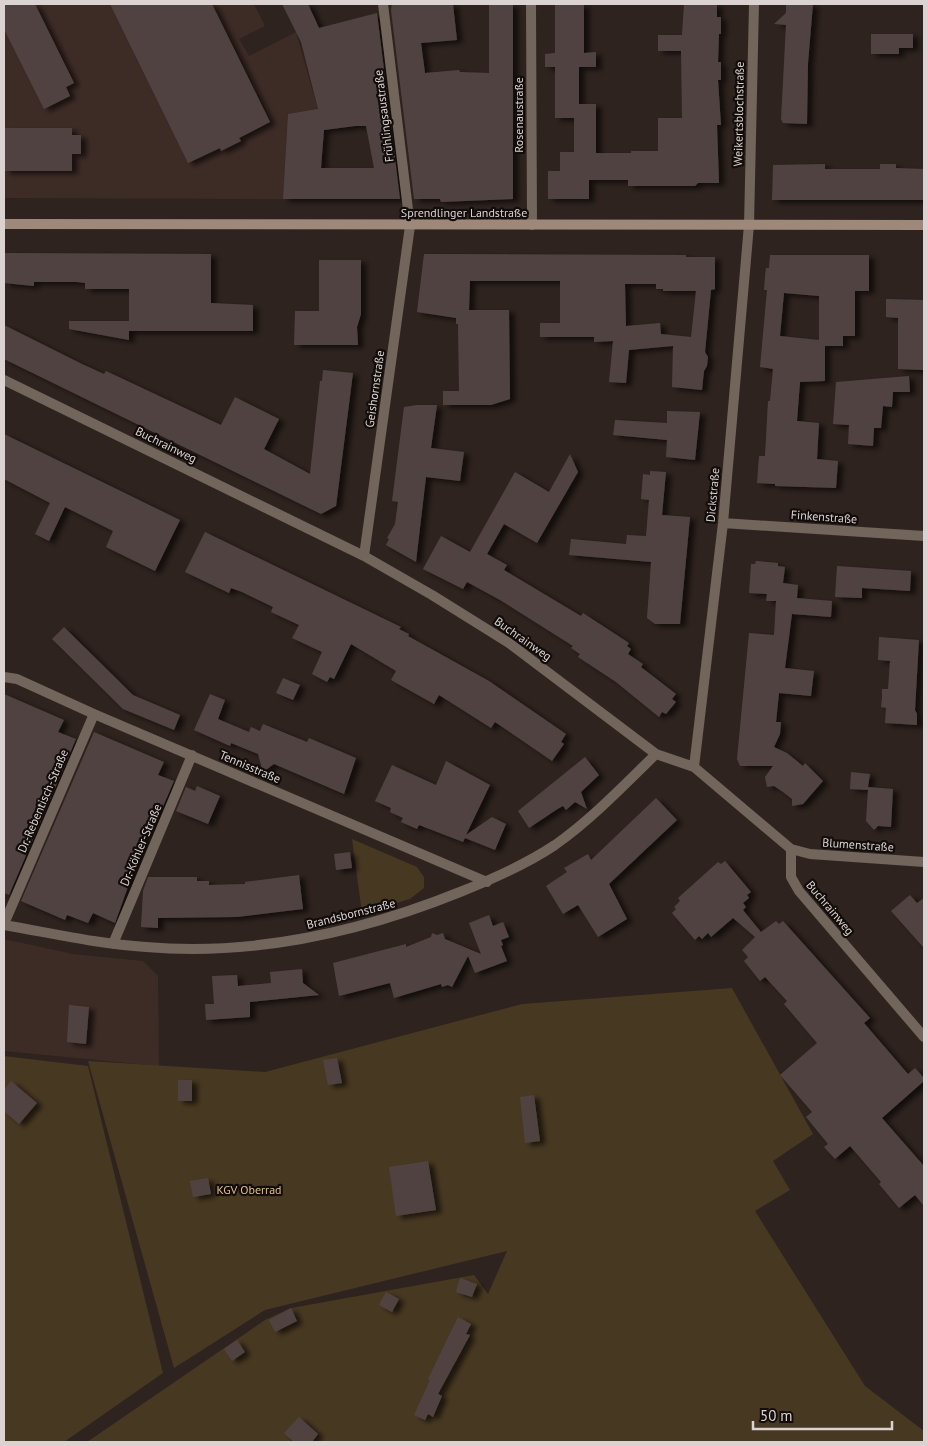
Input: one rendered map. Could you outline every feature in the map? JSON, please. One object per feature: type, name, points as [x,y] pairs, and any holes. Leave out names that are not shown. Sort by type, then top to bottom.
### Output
[{"type":"main road","name":"Sprendlinger Landstraße","points":[[4,224],[167,223],[410,226],[924,225]]},
{"type":"street","name":"Frühlingsaustraße","points":[[383,4],[410,226]]},
{"type":"street","name":"Rosenaustraße","points":[[531,4],[532,225]]},
{"type":"street","name":"Weikertsblochstraße","points":[[750,225],[754,4]]},
{"type":"street","name":"Dickstraße","points":[[694,767],[723,523],[750,225]]},
{"type":"street","name":"Geishornstraße","points":[[364,556],[410,226]]},
{"type":"street","name":"Buchrainweg","points":[[4,380],[364,556],[448,604],[509,644],[656,754],[694,767],[791,849],[791,877],[799,892],[924,1037]]},
{"type":"street","name":"Finkenstraße","points":[[723,523],[924,536]]},
{"type":"street","name":"Tennisstraße","points":[[4,677],[17,680],[487,882]]},
{"type":"street","name":"Dr.-Rebentisch-Straße","points":[[4,925],[94,714]]},
{"type":"street","name":"Brandsbornstraße","points":[[4,925],[113,944],[146,948],[186,948],[248,946],[299,939],[392,918],[487,882],[527,862],[566,837],[656,754]]},
{"type":"street","name":"Dr.-Köhler-Straße","points":[[113,944],[192,755]]},
{"type":"street","name":"Blumenstraße","points":[[791,849],[810,854],[924,862]]},
{"type":"shaded area","points":[[4,4],[254,4],[265,26],[239,39],[249,56],[296,32],[318,110],[288,114],[283,199],[4,198]]},
{"type":"shaded area","points":[[4,939],[73,954],[143,961],[158,976],[159,1066],[4,1051]]},
{"type":"green space","points":[[352,839],[417,867],[424,877],[424,888],[410,899],[362,913]]},
{"type":"green space","name":"KGV Oberrad","points":[[732,988],[813,1134],[773,1161],[790,1190],[755,1211],[865,1386],[924,1431],[924,1442],[87,1442],[265,1320],[291,1308],[474,1275],[488,1294],[507,1251],[265,1310],[174,1368],[88,1061],[265,1072],[522,1004]]},
{"type":"green space","points":[[4,1056],[88,1066],[163,1373],[64,1442],[4,1442]]},
{"type":"building","points":[[4,4],[35,4],[74,83],[66,87],[70,96],[44,109],[4,29]]},
{"type":"building","points":[[110,4],[212,4],[270,122],[239,138],[241,141],[221,151],[220,148],[188,163]]},
{"type":"building","points":[[282,4],[308,4],[319,28],[377,13],[400,199],[283,199],[288,114],[318,109],[301,42]],"holes":[[[366,126],[374,168],[321,168],[324,130]]]},
{"type":"building","points":[[392,4],[453,4],[457,40],[421,43],[425,73],[459,70],[460,72],[489,73],[489,4],[513,4],[513,199],[441,202],[440,199],[414,199],[391,10]]},
{"type":"building","points":[[555,4],[584,4],[584,53],[596,52],[596,67],[579,67],[579,104],[596,104],[596,153],[631,153],[631,151],[658,151],[658,118],[682,118],[681,51],[658,51],[658,35],[682,35],[684,4],[717,4],[717,17],[721,17],[718,62],[721,62],[721,80],[718,80],[721,125],[717,125],[719,183],[698,183],[695,186],[628,186],[628,180],[589,180],[589,199],[548,199],[548,171],[560,171],[560,152],[574,152],[574,118],[555,118],[555,67],[545,67],[545,54],[555,53]]},
{"type":"building","points":[[786,4],[813,4],[808,63],[807,124],[783,123],[781,119],[786,25],[774,24],[786,13]]},
{"type":"building","points":[[871,34],[913,34],[913,48],[899,48],[899,54],[871,54]]},
{"type":"building","points":[[4,128],[72,128],[72,135],[81,135],[81,154],[72,154],[72,171],[4,171]]},
{"type":"building","points":[[825,164],[825,169],[880,169],[880,164],[896,164],[896,168],[924,169],[924,200],[772,200],[773,165]]},
{"type":"building","points":[[4,253],[211,254],[211,303],[253,305],[253,331],[129,331],[129,289],[85,289],[85,283],[77,282],[34,282],[34,286],[4,283]]},
{"type":"building","points":[[424,254],[686,255],[686,257],[715,257],[715,289],[711,290],[705,352],[708,357],[702,390],[672,387],[673,346],[629,350],[626,383],[609,382],[613,341],[594,342],[594,337],[540,337],[540,323],[560,323],[560,281],[470,281],[469,310],[509,310],[510,399],[491,405],[443,405],[443,391],[459,391],[458,324],[456,324],[456,318],[417,312]],"holes":[[[625,284],[656,284],[656,289],[663,289],[663,291],[696,291],[691,337],[661,334],[660,323],[626,326]]]},
{"type":"building","points":[[770,255],[869,255],[869,291],[855,291],[855,336],[843,336],[843,346],[825,346],[825,381],[800,382],[797,421],[819,423],[817,459],[838,461],[836,488],[775,486],[775,484],[757,483],[759,456],[765,456],[768,401],[770,401],[773,369],[760,367],[767,290],[764,290],[765,276],[766,268],[769,268]],"holes":[[[784,293],[819,296],[819,340],[780,336]]]},
{"type":"building","points":[[319,260],[361,260],[361,314],[357,327],[358,345],[294,345],[295,311],[319,311]]},
{"type":"building","points":[[886,299],[924,300],[924,370],[898,369],[898,318],[886,317]]},
{"type":"building","points":[[69,321],[129,321],[129,340],[69,329]]},
{"type":"building","points":[[4,325],[82,364],[104,374],[106,371],[221,425],[235,397],[279,419],[264,449],[310,474],[320,381],[322,381],[323,370],[353,373],[336,506],[321,514],[4,359]]},
{"type":"building","points":[[909,376],[910,392],[893,392],[892,407],[883,406],[881,428],[874,428],[873,446],[848,444],[849,425],[833,424],[836,382]]},
{"type":"building","points":[[437,405],[431,448],[464,452],[460,481],[426,477],[416,562],[386,545],[389,539],[387,538],[395,524],[398,502],[392,501],[404,407]]},
{"type":"building","points":[[667,411],[700,412],[695,460],[666,457],[667,440],[613,435],[615,420],[667,423]]},
{"type":"building","points":[[4,434],[180,520],[155,571],[106,547],[113,531],[65,507],[49,541],[35,534],[50,503],[4,479]]},
{"type":"building","points":[[570,454],[578,472],[537,543],[504,524],[487,554],[507,565],[504,570],[581,616],[583,613],[629,643],[627,646],[631,649],[628,654],[643,664],[641,667],[676,694],[672,699],[676,702],[666,714],[662,712],[659,717],[616,682],[578,657],[580,654],[571,648],[573,646],[500,600],[467,582],[463,589],[423,569],[441,536],[470,552],[515,472],[549,492]]},
{"type":"building","points":[[650,471],[666,472],[662,515],[690,517],[680,624],[655,624],[647,618],[651,562],[569,555],[571,539],[626,544],[627,535],[646,536],[649,500],[641,499],[643,474],[650,475]]},
{"type":"building","points":[[205,532],[401,627],[399,629],[409,634],[408,636],[489,681],[566,734],[561,742],[564,744],[552,761],[495,722],[491,728],[439,695],[434,704],[391,680],[396,671],[351,644],[334,679],[330,677],[327,682],[312,674],[322,652],[292,638],[299,625],[271,612],[273,607],[242,592],[231,588],[229,593],[185,572]]},
{"type":"building","points":[[756,561],[778,563],[778,566],[785,567],[783,583],[798,585],[797,598],[832,601],[831,617],[792,614],[785,668],[814,671],[811,696],[779,693],[776,722],[781,722],[780,734],[774,747],[787,753],[803,766],[805,763],[823,781],[803,804],[792,806],[792,799],[783,792],[774,786],[767,787],[765,777],[773,766],[740,766],[737,759],[749,633],[774,635],[776,601],[766,601],[767,594],[749,593],[751,564],[755,564]]},
{"type":"building","points":[[837,566],[911,571],[910,591],[862,588],[862,598],[835,597]]},
{"type":"building","points":[[64,627],[133,695],[180,715],[174,730],[123,709],[52,639]]},
{"type":"building","points":[[879,637],[919,640],[915,710],[917,725],[885,723],[886,708],[881,707],[882,689],[888,689],[890,661],[878,660]]},
{"type":"building","points":[[283,678],[300,685],[293,700],[276,693]]},
{"type":"building","points":[[4,694],[64,720],[58,732],[76,739],[9,895],[4,893]]},
{"type":"building","points":[[210,694],[225,700],[218,719],[249,732],[251,727],[260,731],[263,724],[307,742],[309,738],[356,758],[344,794],[274,764],[263,772],[258,754],[231,743],[230,746],[194,730]]},
{"type":"building","points":[[94,732],[164,762],[158,775],[174,781],[151,834],[147,834],[115,923],[93,913],[88,923],[67,915],[65,920],[21,901]]},
{"type":"building","points":[[585,757],[599,775],[581,792],[587,809],[575,802],[566,810],[563,806],[559,808],[529,828],[518,811]]},
{"type":"building","points":[[446,761],[490,785],[466,835],[492,817],[506,824],[495,850],[465,838],[463,842],[419,825],[417,829],[401,822],[403,818],[390,812],[391,808],[375,801],[392,765],[436,785]]},
{"type":"building","points":[[851,772],[870,774],[868,787],[893,789],[891,827],[878,826],[874,830],[866,821],[868,790],[850,789]]},
{"type":"building","points":[[197,786],[220,796],[208,824],[176,811],[186,787],[195,791]]},
{"type":"building","points":[[656,798],[677,820],[609,884],[627,919],[598,937],[578,905],[563,914],[546,886],[567,872],[564,868],[588,854],[591,860]]},
{"type":"building","points":[[350,852],[352,868],[336,870],[334,854]]},
{"type":"building","points":[[725,861],[751,892],[747,895],[749,898],[743,903],[746,907],[743,910],[761,932],[776,921],[779,924],[783,921],[870,1018],[864,1023],[908,1074],[915,1068],[924,1078],[924,1081],[882,1118],[924,1166],[924,1206],[915,1195],[899,1208],[879,1184],[881,1182],[850,1146],[835,1159],[824,1147],[828,1144],[806,1117],[812,1112],[780,1075],[817,1043],[784,1004],[787,1001],[765,977],[760,981],[744,961],[748,957],[742,950],[755,937],[733,918],[711,937],[708,933],[702,939],[699,936],[695,940],[672,913],[676,909],[674,907],[680,901],[678,898],[718,862],[721,864]]},
{"type":"building","points":[[299,875],[303,909],[237,917],[158,918],[158,928],[141,927],[143,891],[148,877],[197,877],[197,881],[209,881],[209,885],[245,884],[245,882]]},
{"type":"building","points":[[910,895],[917,903],[924,898],[924,948],[891,911]]},
{"type":"building","points":[[489,915],[493,926],[503,922],[509,937],[501,940],[503,945],[501,946],[507,961],[475,973],[468,956],[452,987],[448,985],[442,987],[441,984],[394,998],[390,983],[339,996],[333,963],[406,944],[406,947],[431,937],[432,933],[437,935],[443,933],[445,939],[481,954],[469,923]]},
{"type":"building","points":[[302,969],[303,983],[319,995],[250,1002],[250,1017],[206,1020],[205,1004],[214,1004],[212,976],[237,975],[238,986],[271,983],[270,972]]},
{"type":"building","points":[[69,1005],[89,1007],[86,1044],[67,1042]]},
{"type":"building","points":[[337,1058],[342,1083],[328,1085],[323,1060]]},
{"type":"building","points":[[178,1080],[192,1080],[192,1101],[178,1101]]},
{"type":"building","points":[[11,1081],[37,1103],[19,1124],[4,1111],[4,1090]]},
{"type":"building","points":[[534,1095],[540,1141],[525,1143],[520,1097]]},
{"type":"building","points":[[428,1161],[436,1210],[396,1216],[389,1167]]},
{"type":"building","points":[[208,1178],[211,1194],[193,1197],[190,1181]]},
{"type":"building","points":[[460,1278],[477,1284],[472,1297],[456,1292]]},
{"type":"building","points":[[386,1292],[399,1299],[392,1312],[379,1305]]},
{"type":"building","points":[[291,1308],[297,1321],[275,1332],[269,1320]]},
{"type":"building","points":[[458,1317],[471,1324],[466,1334],[470,1335],[438,1394],[442,1396],[433,1417],[428,1414],[425,1420],[414,1415],[430,1380],[428,1379]]},
{"type":"building","points":[[237,1340],[245,1352],[232,1361],[224,1349]]},
{"type":"building","points":[[299,1417],[318,1434],[312,1442],[294,1442],[284,1433]]}]
